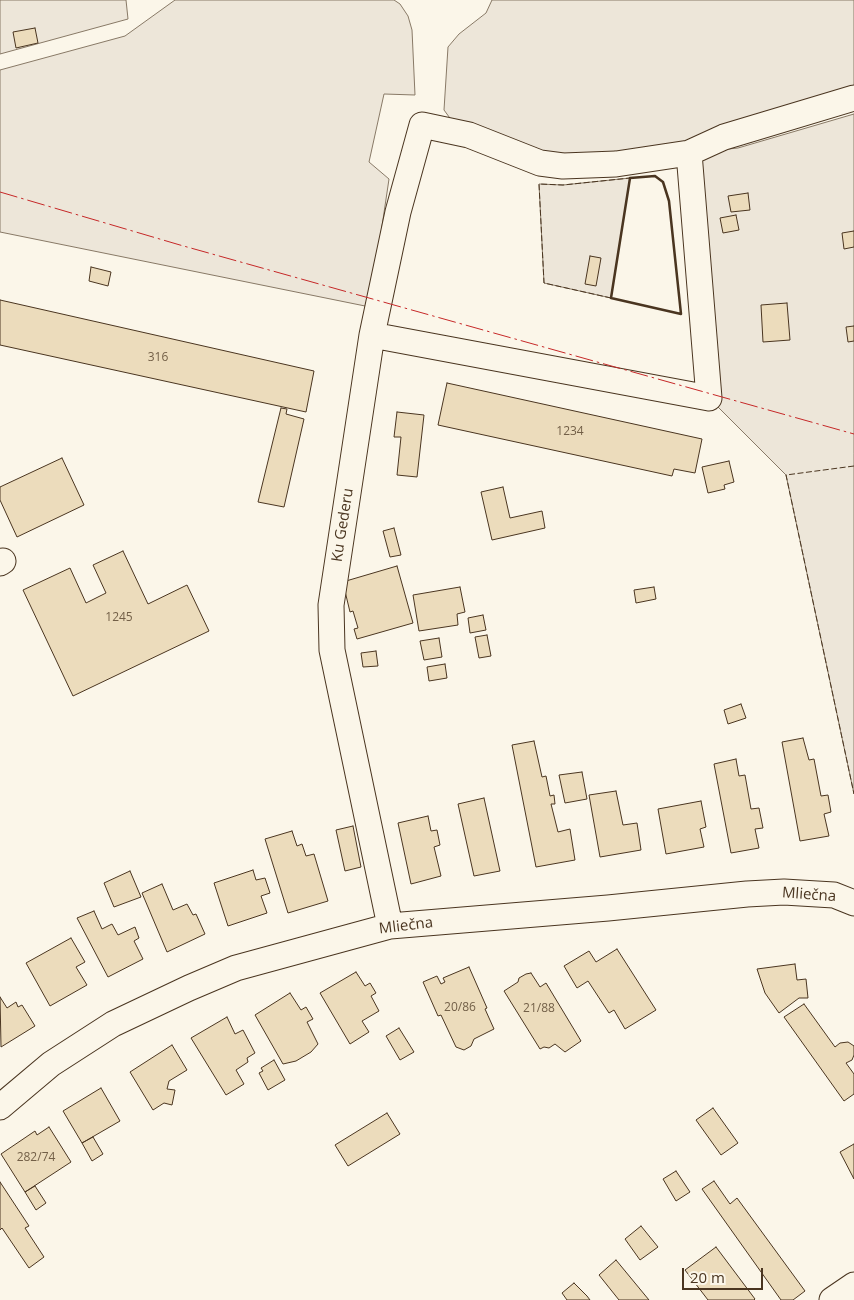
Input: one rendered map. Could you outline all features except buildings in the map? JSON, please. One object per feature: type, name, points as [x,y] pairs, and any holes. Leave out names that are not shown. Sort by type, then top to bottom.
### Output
[{"type":"street","points":[[372,335],[709,398],[689,153],[724,137],[854,98]]},
{"type":"street","name":"Ku Gederu","points":[[390,926],[332,650],[330,605],[372,335],[398,212],[422,125],[469,135],[540,163],[563,166],[616,164],[689,153]]},
{"type":"street","name":"Mliečna","points":[[0,1107],[51,1064],[113,1024],[188,988],[236,968],[390,926],[784,892],[834,895],[854,903]]},
{"type":"street","points":[[832,1300],[854,1285]]},
{"type":"shaded area","points":[[0,0],[126,0],[128,19],[0,54]]},
{"type":"shaded area","points":[[175,0],[394,0],[400,4],[408,16],[412,30],[415,95],[384,94],[369,162],[389,179],[370,307],[0,232],[0,70],[125,36]]},
{"type":"shaded area","points":[[492,0],[854,0],[854,90],[698,140],[652,149],[567,158],[455,125],[444,110],[448,47],[459,34],[486,13]]},
{"type":"shaded area","points":[[854,114],[854,794],[786,475],[709,398],[689,153],[738,148]]},
{"type":"shaded area","points":[[630,178],[611,298],[544,283],[539,184],[563,185]]},
{"type":"fence","points":[[611,298],[544,283],[539,184],[563,185],[630,178]]},
{"type":"fence","points":[[854,466],[786,475],[854,794]]},
{"type":"wall","points":[[655,176],[663,182],[669,201],[681,314],[611,298],[630,178],[655,176]]},
{"type":"power","points":[[0,192],[180,245],[854,434]]}]
